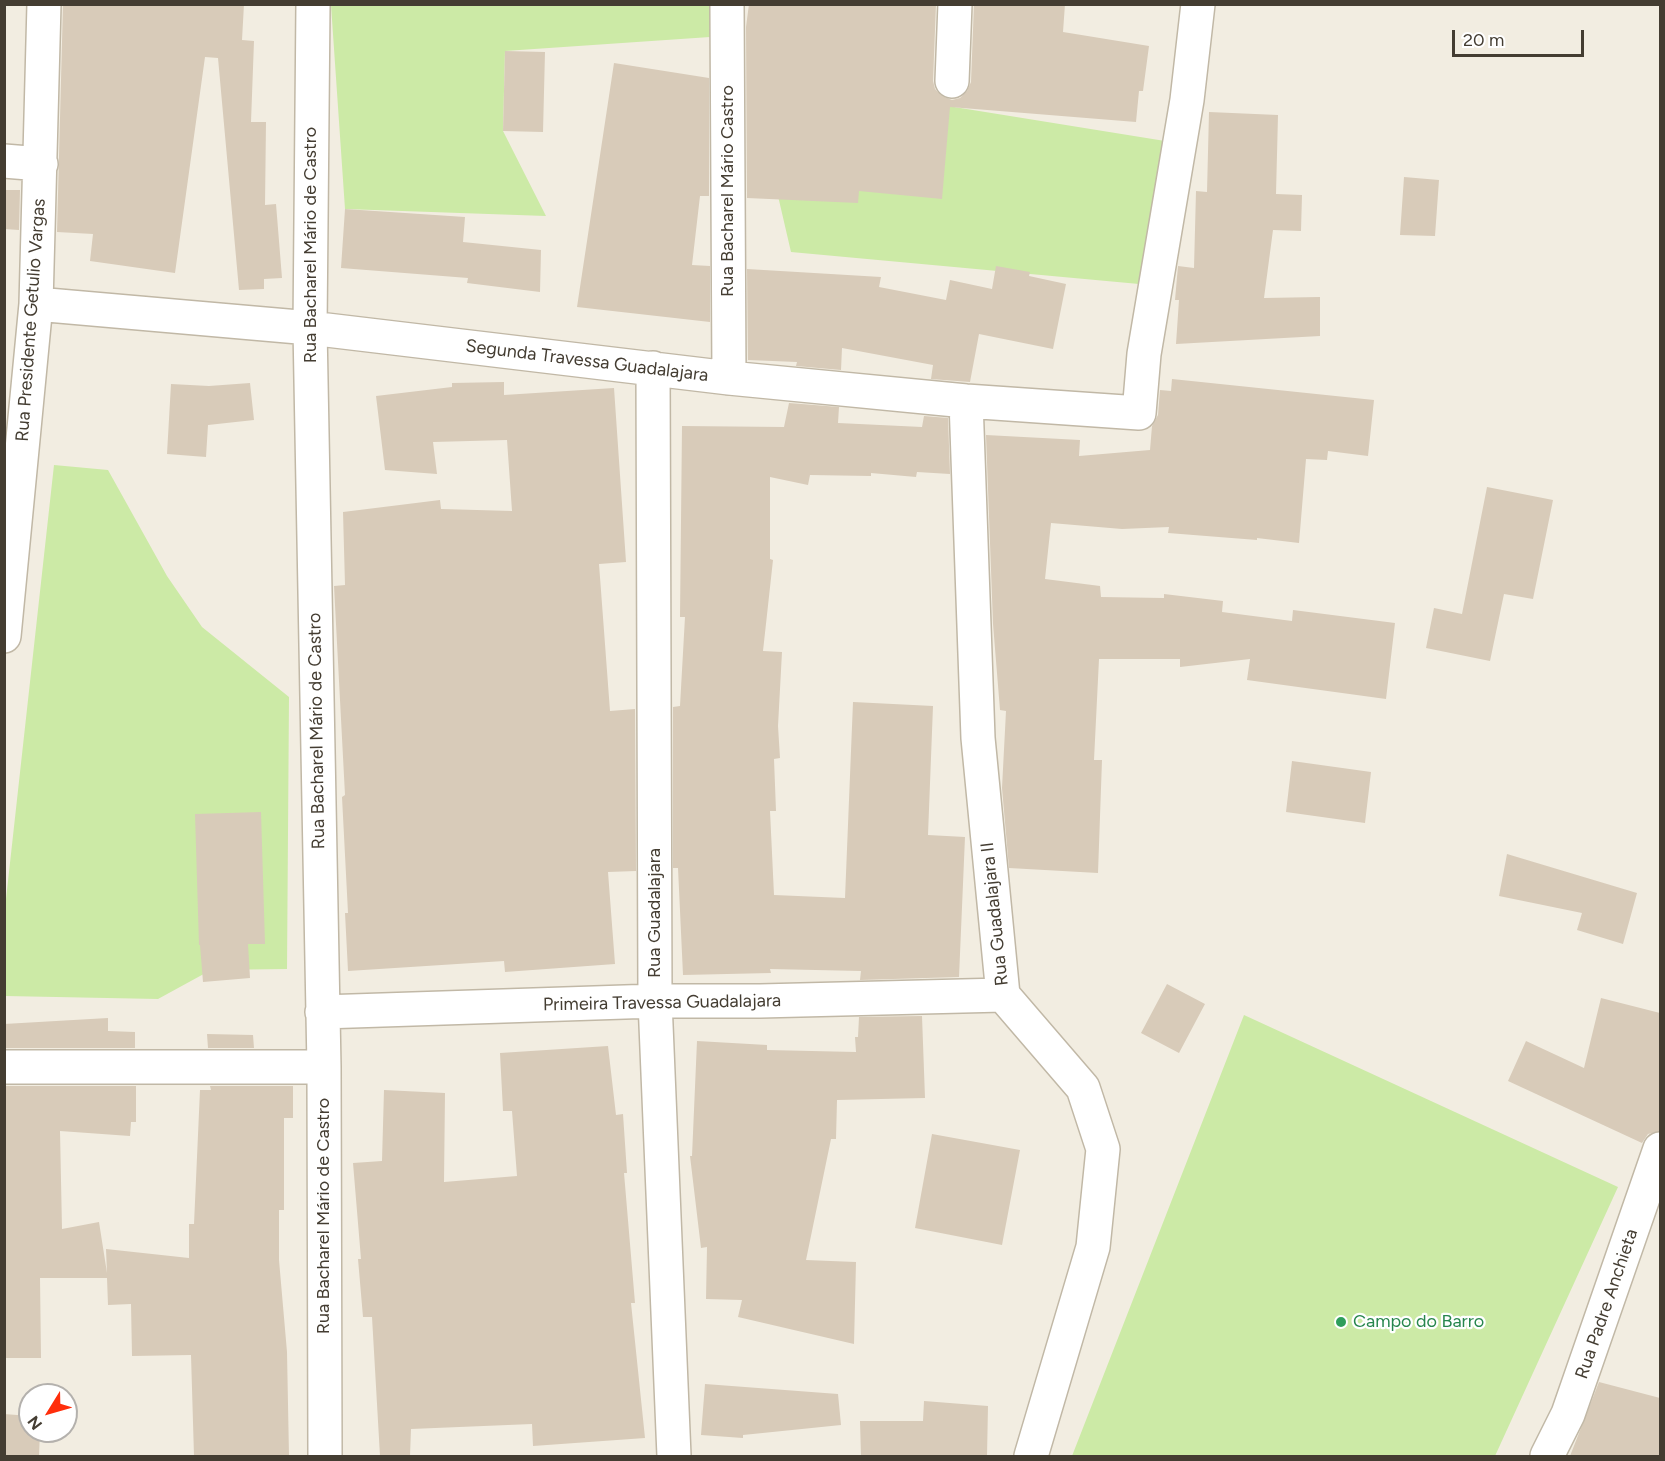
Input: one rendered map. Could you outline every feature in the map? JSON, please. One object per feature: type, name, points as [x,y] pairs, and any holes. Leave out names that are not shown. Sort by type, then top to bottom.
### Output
[{"type":"street","name":"Rua Presidente Getulio Vargas","points":[[4,636],[36,304],[44,4]]},
{"type":"street","name":"Rua Bacharel Mário de Castro","points":[[313,4],[310,328],[324,1067],[325,1456]]},
{"type":"street","name":"Rua Bacharel Mário Castro","points":[[727,4],[729,378]]},
{"type":"street","points":[[952,81],[955,4]]},
{"type":"street","name":"Segunda Travessa Guadalajara","points":[[36,304],[310,328],[729,378],[966,401],[1139,413],[1144,354],[1187,100],[1198,4]]},
{"type":"street","points":[[4,161],[41,164]]},
{"type":"street","name":"Rua Guadalajara","points":[[653,368],[655,1001],[674,1456]]},
{"type":"street","name":"Rua Guadalajara II","points":[[966,401],[978,738],[1003,995],[1083,1088],[1103,1149],[1093,1247],[1031,1456]]},
{"type":"street","name":"Primeira Travessa Guadalajara","points":[[322,1012],[655,1001],[760,1001],[1003,995]]},
{"type":"street","points":[[4,1067],[324,1067]]},
{"type":"street","name":"Rua Padre Anchieta","points":[[1547,1456],[1568,1414],[1660,1149]]},
{"type":"green space","points":[[331,5],[712,5],[710,37],[505,51],[503,131],[546,216],[345,209]]},
{"type":"green space","points":[[753,88],[948,106],[1165,141],[1139,284],[791,252]]},
{"type":"green space","points":[[54,465],[108,470],[167,576],[202,627],[289,697],[287,969],[211,970],[158,999],[5,996],[5,908]]},
{"type":"green space","name":"Campo do Barro","points":[[1244,1015],[1618,1187],[1495,1456],[1072,1456]]},
{"type":"building","points":[[63,4],[244,4],[242,40],[254,41],[251,122],[266,122],[265,205],[276,204],[282,278],[264,279],[264,289],[239,290],[218,58],[205,57],[175,273],[90,261],[93,234],[57,232]]},
{"type":"building","points":[[749,4],[936,4],[933,81],[935,89],[942,96],[952,100],[960,98],[967,91],[971,82],[974,4],[1065,4],[1063,32],[1149,46],[1143,91],[1139,91],[1136,122],[950,107],[942,199],[859,191],[858,203],[747,198],[746,27]]},
{"type":"building","points":[[505,51],[545,52],[543,132],[503,131]]},
{"type":"building","points":[[614,63],[709,78],[709,196],[700,196],[692,265],[710,266],[710,322],[577,307]]},
{"type":"building","points":[[1209,112],[1278,115],[1276,194],[1302,195],[1301,231],[1273,230],[1264,298],[1320,297],[1320,336],[1176,344],[1179,300],[1175,300],[1178,266],[1194,268],[1196,191],[1207,192]]},
{"type":"building","points":[[1404,177],[1439,180],[1435,236],[1400,235]]},
{"type":"building","points":[[4,190],[20,190],[19,230],[4,229]]},
{"type":"building","points":[[345,209],[465,217],[463,242],[541,250],[540,292],[467,283],[468,278],[341,268]]},
{"type":"building","points":[[996,266],[1030,272],[1029,276],[1066,284],[1053,349],[979,334],[970,382],[931,379],[933,365],[842,348],[841,370],[796,366],[797,362],[748,360],[747,269],[881,277],[879,287],[946,300],[950,280],[992,289]]},
{"type":"building","points":[[1172,379],[1374,400],[1368,456],[1328,451],[1327,460],[1306,459],[1299,543],[1168,533],[1169,527],[1122,529],[1051,523],[1045,579],[1100,586],[1101,597],[1164,598],[1164,594],[1223,601],[1222,612],[1292,621],[1293,610],[1395,623],[1386,699],[1247,680],[1250,659],[1180,667],[1180,659],[1099,659],[1094,760],[1102,760],[1098,873],[1009,868],[1002,788],[1006,711],[1000,710],[993,624],[986,435],[1080,440],[1079,456],[1150,450],[1152,426],[1158,415],[1160,390],[1171,391]]},
{"type":"building","points":[[504,382],[504,395],[614,388],[626,562],[599,564],[610,711],[635,709],[636,871],[608,872],[615,964],[505,972],[504,961],[348,971],[345,913],[348,913],[342,797],[345,795],[334,586],[345,585],[343,512],[440,500],[441,509],[512,511],[507,440],[433,442],[437,474],[385,470],[376,396],[452,387],[452,383]]},
{"type":"building","points":[[250,383],[254,420],[208,425],[206,457],[167,454],[171,384],[209,386]]},
{"type":"building","points":[[789,403],[839,407],[838,423],[922,427],[924,416],[948,418],[950,474],[917,472],[916,477],[871,473],[871,476],[810,475],[808,485],[770,477],[770,559],[773,560],[763,651],[782,652],[778,726],[780,758],[774,759],[776,811],[770,811],[774,895],[845,898],[853,702],[933,706],[928,835],[965,837],[959,977],[860,980],[861,971],[770,969],[771,973],[683,975],[678,868],[673,868],[673,707],[680,706],[685,617],[680,617],[682,426],[784,427]]},
{"type":"building","points":[[1487,487],[1553,500],[1533,599],[1504,594],[1490,661],[1426,648],[1434,608],[1462,614]]},
{"type":"building","points":[[1292,761],[1371,772],[1365,823],[1286,812]]},
{"type":"building","points":[[261,812],[265,944],[248,944],[250,978],[203,982],[199,945],[195,814]]},
{"type":"building","points":[[1507,854],[1637,893],[1623,944],[1577,930],[1582,913],[1499,896]]},
{"type":"building","points":[[1167,984],[1205,1004],[1179,1053],[1141,1033]]},
{"type":"building","points":[[1601,998],[1660,1013],[1660,1131],[1648,1134],[1642,1143],[1508,1081],[1526,1041],[1584,1068]]},
{"type":"building","points":[[922,1016],[925,1098],[837,1100],[836,1139],[831,1139],[806,1260],[856,1262],[854,1344],[738,1317],[742,1300],[706,1299],[707,1247],[701,1248],[690,1156],[692,1156],[697,1041],[767,1045],[767,1050],[856,1052],[855,1037],[858,1037],[859,1017]]},
{"type":"building","points":[[108,1018],[108,1031],[135,1032],[135,1048],[4,1048],[4,1024]]},
{"type":"building","points":[[207,1034],[253,1035],[254,1048],[208,1048]]},
{"type":"building","points":[[608,1046],[616,1115],[623,1114],[627,1173],[624,1173],[635,1303],[631,1303],[645,1438],[533,1446],[532,1424],[411,1429],[410,1456],[380,1456],[372,1317],[363,1317],[353,1163],[382,1161],[384,1090],[445,1093],[444,1182],[517,1176],[512,1111],[503,1111],[500,1053]]},
{"type":"building","points":[[4,1086],[136,1086],[136,1122],[131,1122],[130,1136],[60,1131],[62,1229],[99,1222],[107,1273],[106,1249],[189,1258],[189,1224],[194,1224],[200,1090],[211,1090],[210,1086],[293,1086],[293,1118],[284,1118],[284,1210],[279,1210],[279,1260],[287,1352],[289,1456],[194,1456],[191,1355],[132,1356],[131,1304],[108,1305],[107,1278],[40,1278],[41,1358],[4,1358]]},
{"type":"building","points":[[932,1134],[1020,1150],[1002,1245],[915,1228]]},
{"type":"building","points":[[1599,1382],[1660,1398],[1660,1456],[1570,1456]]},
{"type":"building","points":[[705,1384],[838,1394],[841,1425],[743,1435],[743,1438],[701,1435]]},
{"type":"building","points":[[924,1401],[988,1406],[987,1456],[861,1456],[860,1421],[923,1421]]},
{"type":"building","points":[[4,1414],[18,1415],[18,1443],[40,1443],[39,1456],[4,1456]]},
{"type":"place","name":"Campo do Barro","points":[[1341,1322]]}]
